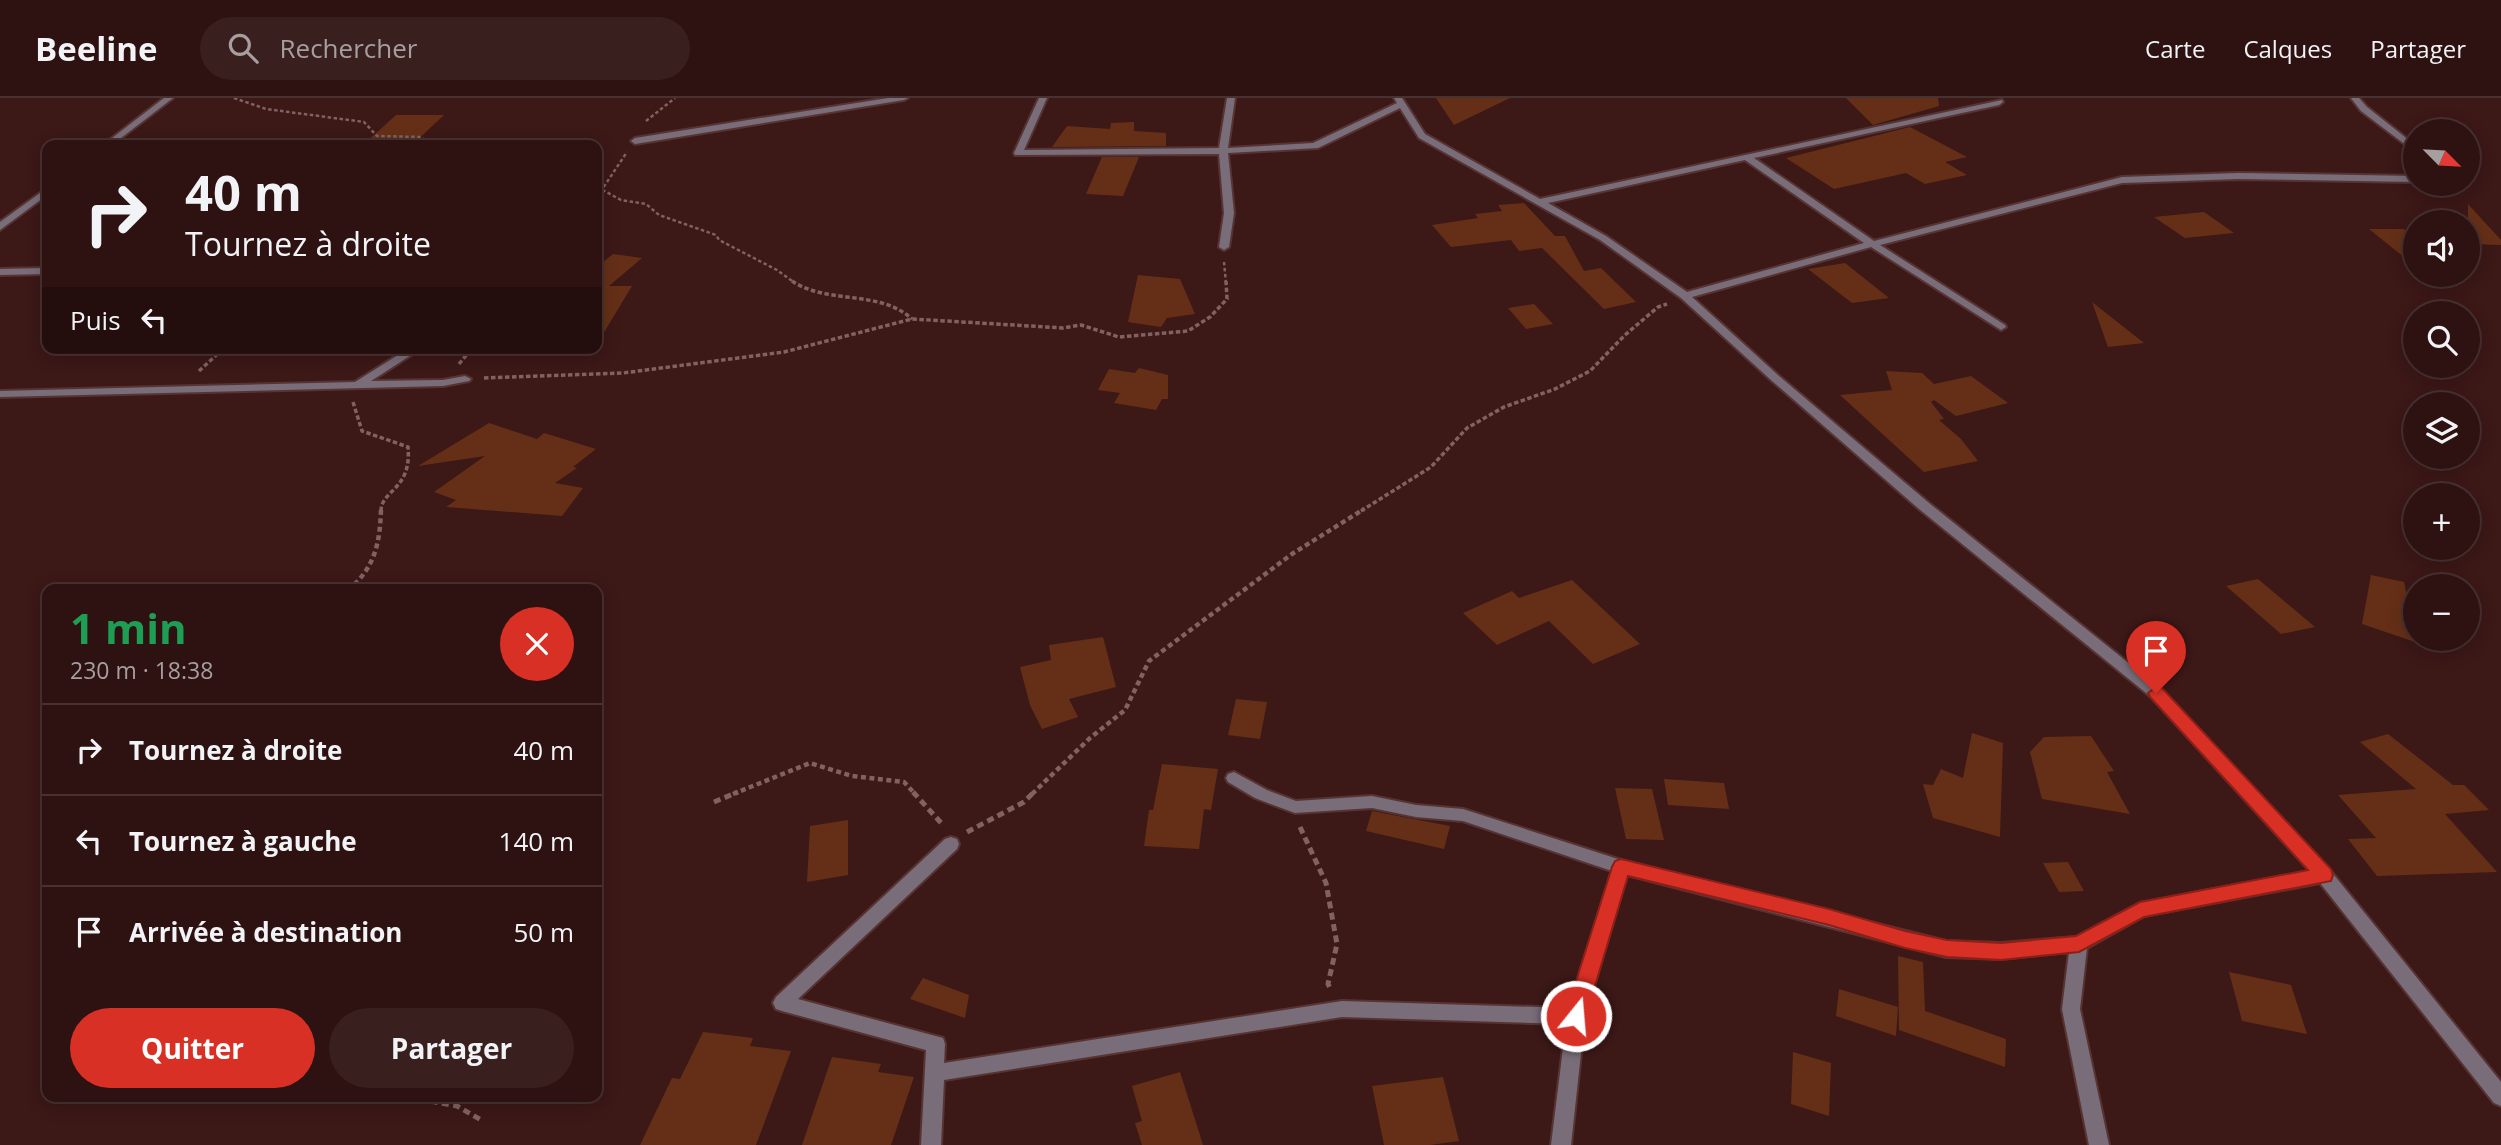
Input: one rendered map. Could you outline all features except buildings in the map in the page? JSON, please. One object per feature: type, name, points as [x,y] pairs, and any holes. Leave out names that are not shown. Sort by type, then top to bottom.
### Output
[{"type":"street","points":[[114,140],[169,98]]},
{"type":"street","points":[[635,141],[904,98]]},
{"type":"street","points":[[1043,98],[1018,153],[1223,151],[1315,146],[1399,101],[1422,136],[1603,238],[1685,296],[1775,378],[1924,506],[2156,693],[2324,875],[2501,1097]]},
{"type":"street","points":[[1224,247],[1229,213],[1223,151],[1231,98]]},
{"type":"street","points":[[2355,98],[2364,109],[2403,140]]},
{"type":"street","points":[[1539,202],[1748,159],[1999,102]]},
{"type":"street","points":[[1748,159],[1872,244],[2001,327]]},
{"type":"street","points":[[1685,296],[1872,244],[2122,180],[2238,176],[2403,178]]},
{"type":"street","points":[[0,227],[42,195]]},
{"type":"street","points":[[0,272],[42,271]]},
{"type":"street","points":[[358,385],[407,354]]},
{"type":"street","points":[[0,394],[443,383],[465,379]]},
{"type":"street","points":[[1234,778],[1261,794],[1295,807],[1372,802],[1416,811],[1463,816],[1621,867],[1947,949],[2001,951],[2079,944],[2140,910],[2324,875]]},
{"type":"street","points":[[931,1145],[936,1044],[782,1003],[951,844]]},
{"type":"street","points":[[1561,1145],[1576,1016],[1621,867]]},
{"type":"street","points":[[2079,944],[2071,1009],[2099,1145]]},
{"type":"street","points":[[935,1073],[1342,1009],[1576,1016]]},
{"type":"path","points":[[234,98],[266,109],[364,122],[377,135],[422,136],[424,140]]},
{"type":"path","points":[[602,190],[621,200],[646,204],[659,215],[716,235],[719,240],[775,268],[794,284],[812,291],[868,300],[908,313],[912,320]]},
{"type":"path","points":[[465,379],[623,373],[784,352],[912,320],[964,320],[1063,328],[1081,325],[1119,337],[1188,331],[1210,317],[1227,299],[1224,247]]},
{"type":"path","points":[[976,825],[1024,802],[1090,738],[1125,710],[1149,661],[1292,554],[1431,467],[1467,428],[1504,407],[1555,389],[1590,371],[1625,335],[1658,307],[1685,296]]},
{"type":"path","points":[[327,385],[350,397],[362,431],[408,447],[411,465],[408,475],[380,504],[380,548],[365,573],[354,584]]},
{"type":"path","points":[[714,802],[810,763],[852,776],[904,782],[943,825],[951,844]]},
{"type":"path","points":[[1292,823],[1303,829],[1326,883],[1337,944],[1328,984],[1342,1009]]},
{"type":"path","points":[[435,1102],[457,1106],[483,1121]]},
{"type":"route","points":[[1576,1016],[1621,867],[1829,917],[1905,940],[1947,949],[2001,951],[2079,944],[2140,910],[2324,875],[2156,693]]}]
